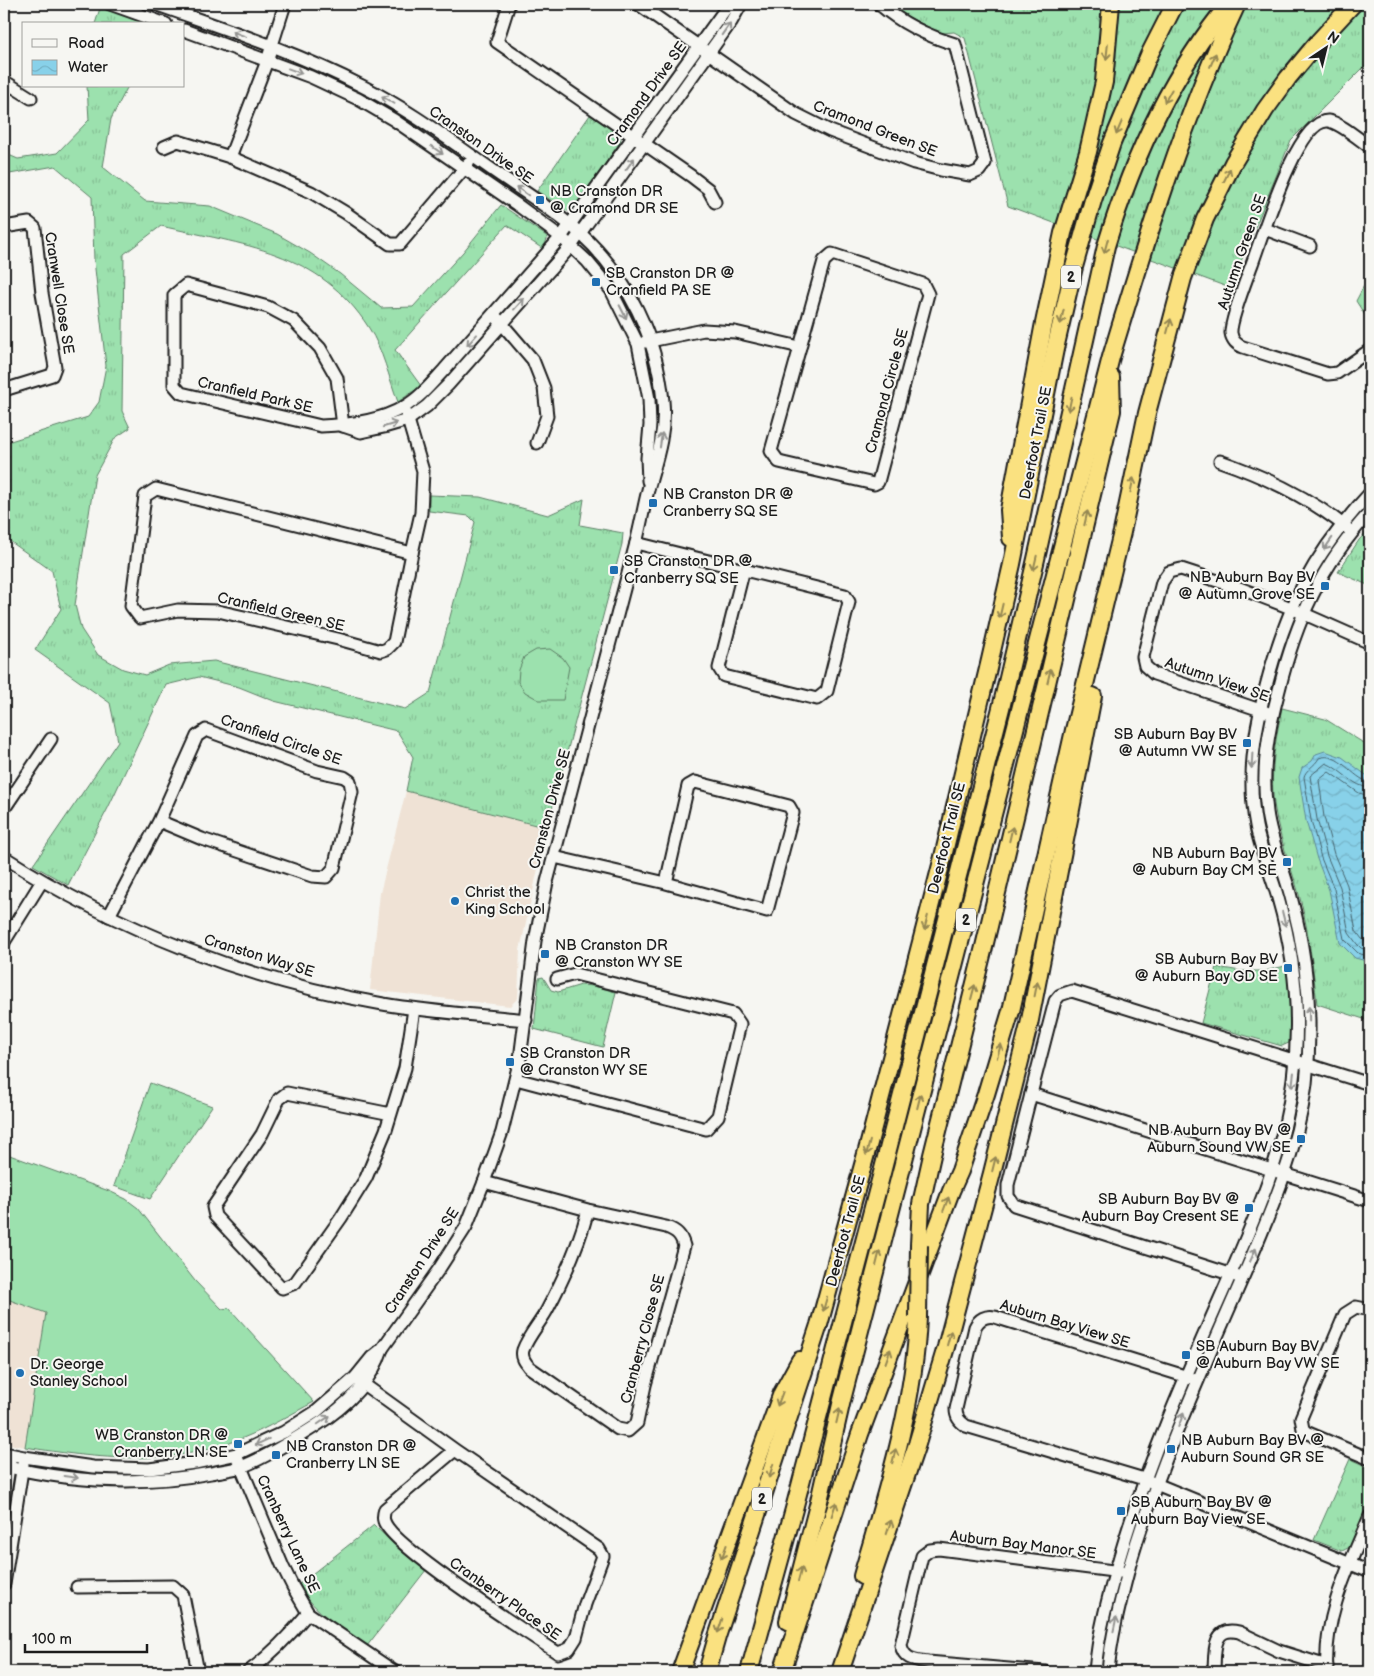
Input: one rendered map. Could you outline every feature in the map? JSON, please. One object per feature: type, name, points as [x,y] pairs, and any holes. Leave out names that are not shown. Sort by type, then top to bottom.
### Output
[{"type":"highway","points":[[1012,564],[1009,510],[1061,242],[1088,152],[1104,82],[1111,4]]},
{"type":"highway","name":"Deerfoot Trail SE","points":[[706,1672],[819,1325],[869,1143],[937,880],[1012,564],[1055,349],[1074,267],[1093,200],[1124,116],[1149,55],[1175,4]]},
{"type":"highway","points":[[749,1672],[874,1207],[1001,708],[1106,246],[1119,204],[1139,152],[1169,94],[1193,54],[1228,4]]},
{"type":"highway","name":"2","points":[[776,1672],[842,1400],[1111,357],[1145,242],[1173,161],[1237,4]]},
{"type":"highway","points":[[782,1672],[857,1443],[904,1314],[960,1171],[1006,1029],[1113,566],[1146,413],[1183,278],[1205,219],[1233,163],[1265,110],[1294,70],[1353,4]]},
{"type":"highway","points":[[1338,21],[1361,4]]},
{"type":"highway","points":[[838,1672],[905,1414],[914,1365],[918,1317],[921,1204],[1112,411],[1111,357]]},
{"type":"highway","points":[[838,1672],[928,1409],[949,1338],[1029,1025],[1115,580],[1113,566]]},
{"type":"highway","points":[[680,1672],[782,1393],[819,1325]]},
{"type":"street","name":"Cranston Drive SE","points":[[6,1467],[92,1480],[151,1481],[196,1476],[240,1467],[288,1444],[327,1419],[350,1400],[372,1356],[382,1349],[439,1269],[466,1227],[502,1132],[516,1079],[526,1020],[535,941],[554,857],[592,708],[649,487],[659,457],[663,419],[663,402],[651,340],[635,304],[610,265],[570,225],[406,111],[364,87],[313,62],[155,4]]},
{"type":"street","points":[[230,157],[285,4]]},
{"type":"street","points":[[509,4],[497,42],[708,189],[715,202]]},
{"type":"street","points":[[638,4],[698,46],[729,4]]},
{"type":"street","points":[[708,54],[731,22],[741,4]]},
{"type":"street","name":"Cramond Green SE","points":[[708,54],[796,114],[830,131],[914,163],[970,174],[979,171],[985,163],[955,44],[932,36],[896,18],[879,4]]},
{"type":"street","points":[[118,5],[139,8],[163,22]]},
{"type":"street","name":"Cranston Drive SE","points":[[185,30],[311,77],[358,99],[394,120],[516,204],[572,246],[611,290],[638,344],[649,400],[650,425],[647,458],[649,487]]},
{"type":"street","name":"Cramond Drive SE","points":[[561,237],[698,46],[708,54],[572,246]]},
{"type":"street","points":[[4,80],[31,98]]},
{"type":"street","name":"Autumn Green SE","points":[[1370,146],[1334,123],[1326,121],[1315,126],[1297,149],[1265,229],[1231,333],[1236,343],[1243,347],[1328,374],[1337,373],[1370,350]]},
{"type":"street","points":[[164,147],[178,141],[230,157],[311,192],[346,213],[390,244],[400,244],[473,157]]},
{"type":"street","name":"Cranwell Close SE","points":[[4,227],[29,223],[35,228],[42,293],[55,367],[52,375],[4,390]]},
{"type":"street","points":[[1265,229],[1310,246]]},
{"type":"street","name":"Cranfield Park SE","points":[[343,426],[361,432],[384,428],[408,420],[427,406],[448,385],[561,237]]},
{"type":"street","name":"Cranfield Park SE","points":[[343,426],[337,378],[320,348],[294,321],[268,306],[186,285],[174,295],[174,385],[181,393],[321,426],[343,426],[381,417],[404,407],[424,391],[572,246]]},
{"type":"street","name":"Cramond Circle SE","points":[[832,254],[923,284],[928,294],[878,482],[874,484],[779,462],[771,451],[800,347],[824,261],[832,254]]},
{"type":"street","points":[[498,320],[533,360],[544,388],[547,416],[537,443]]},
{"type":"street","points":[[638,344],[704,330],[735,332],[800,347]]},
{"type":"street","name":"Cranfield Green SE","points":[[404,407],[423,471],[421,513],[394,642],[387,649],[381,651],[218,611],[178,610],[140,618],[131,606],[145,496],[156,489],[412,553]]},
{"type":"street","points":[[1220,461],[1259,475],[1282,486],[1315,504],[1352,532]]},
{"type":"street","points":[[1095,1672],[1103,1621],[1115,1572],[1144,1479],[1273,1170],[1288,1113],[1295,1060],[1296,1014],[1292,963],[1279,902],[1259,839],[1253,804],[1252,751],[1274,656],[1291,608],[1318,558],[1342,524],[1370,493]]},
{"type":"street","points":[[1108,1672],[1113,1635],[1128,1573],[1156,1483],[1286,1174],[1298,1129],[1308,1064],[1309,1005],[1300,935],[1290,891],[1274,844],[1266,811],[1264,766],[1272,714],[1290,650],[1303,613],[1326,569],[1352,532],[1370,512]]},
{"type":"street","points":[[636,543],[744,569],[845,595],[849,602],[827,691],[816,699],[724,676],[719,668],[744,569]]},
{"type":"street","name":"Autumn View SE","points":[[1272,714],[1154,674],[1147,669],[1143,657],[1162,582],[1169,572],[1181,569],[1291,608]]},
{"type":"street","points":[[1291,608],[1370,643]]},
{"type":"street","name":"Cranfield Circle SE","points":[[109,916],[159,821],[197,736],[206,730],[318,771],[344,777],[350,781],[352,792],[334,868],[326,877],[312,876],[202,839],[159,821]]},
{"type":"street","points":[[4,809],[51,738]]},
{"type":"street","points":[[554,857],[666,883],[767,911],[793,813],[789,806],[695,782],[688,786],[666,883]]},
{"type":"street","name":"Cranston Way SE","points":[[4,856],[42,881],[109,916],[214,960],[283,982],[338,995],[414,1009],[526,1020]]},
{"type":"street","points":[[4,942],[42,881]]},
{"type":"street","points":[[516,1079],[706,1129],[718,1116],[740,1024],[732,1014],[575,974],[557,978]]},
{"type":"street","points":[[1242,1278],[1014,1205],[1008,1196],[1008,1185],[1055,1001],[1060,995],[1067,992],[1076,992],[1370,1084]]},
{"type":"street","points":[[391,1114],[287,1093],[279,1099],[262,1134],[213,1208],[215,1216],[282,1288],[295,1283],[341,1218],[366,1178],[391,1114],[405,1068],[414,1009]]},
{"type":"street","points":[[1031,1094],[1370,1201]]},
{"type":"street","name":"Cranberry Close SE","points":[[484,1182],[588,1210],[674,1230],[681,1235],[684,1246],[645,1385],[637,1423],[628,1431],[618,1429],[529,1367],[523,1359],[522,1351],[568,1269],[588,1210]]},
{"type":"street","points":[[1370,1310],[1356,1307],[1348,1311],[1343,1317],[1301,1418],[1303,1429],[1306,1432],[1370,1459]]},
{"type":"street","name":"Auburn Bay View SE","points":[[1144,1479],[966,1426],[960,1421],[956,1414],[956,1409],[975,1328],[982,1319],[995,1317],[1198,1380]]},
{"type":"street","name":"Cranston Drive SE","points":[[7,1454],[93,1467],[148,1469],[195,1463],[237,1454],[284,1432],[360,1381]]},
{"type":"street","name":"Cranberry Place SE","points":[[360,1381],[455,1450],[599,1549],[603,1556],[576,1638],[569,1649],[558,1653],[450,1580],[396,1538],[384,1521],[385,1509],[455,1450]]},
{"type":"street","points":[[4,1499],[7,1454]]},
{"type":"street","name":"Cranberry Lane SE","points":[[237,1454],[240,1467],[283,1567],[308,1613],[395,1672]]},
{"type":"street","points":[[4,1584],[24,1457]]},
{"type":"street","points":[[1144,1479],[1370,1572]]},
{"type":"street","points":[[1214,1672],[1217,1640],[1222,1634],[1232,1631],[1239,1632],[1279,1651],[1327,1669],[1329,1630],[1332,1614],[1350,1563],[1370,1516]]},
{"type":"street","name":"Auburn Bay Manor SE","points":[[1045,1672],[928,1662],[914,1660],[906,1656],[901,1644],[922,1556],[930,1550],[939,1549],[1128,1573]]},
{"type":"street","points":[[77,1587],[174,1586],[182,1595],[198,1672]]},
{"type":"street","points":[[248,1672],[264,1661],[308,1613]]},
{"type":"shaded area","name":"Christ the King School","points":[[406,791],[547,828],[520,950],[518,998],[510,1006],[370,990],[380,893]]},
{"type":"shaded area","name":"Dr. George Stanley School","points":[[4,1298],[46,1313],[25,1447],[4,1443]]},
{"type":"green space","points":[[888,4],[1370,4],[1370,70],[1364,67],[1291,140],[1230,288],[1008,206],[965,38],[954,32],[943,33],[934,30],[897,11]]},
{"type":"green space","points":[[101,5],[147,22],[96,22]]},
{"type":"green space","points":[[87,88],[127,88],[111,119],[103,167],[145,201],[210,206],[277,234],[310,253],[340,274],[381,308],[413,307],[463,252],[501,205],[548,237],[543,249],[507,225],[395,350],[421,386],[398,402],[382,355],[369,328],[349,302],[327,282],[303,266],[250,246],[161,226],[124,254],[122,411],[130,428],[115,438],[95,475],[75,605],[81,629],[98,655],[123,669],[145,675],[169,665],[214,661],[405,709],[430,693],[475,522],[469,516],[429,511],[429,495],[480,497],[548,515],[584,499],[580,525],[623,533],[622,544],[547,828],[406,791],[413,757],[397,731],[274,701],[239,687],[199,677],[166,685],[108,808],[68,885],[33,865],[118,741],[110,703],[35,650],[61,609],[52,571],[4,537],[4,443],[88,417],[99,402],[106,366],[94,260],[92,197],[55,166],[4,175],[4,153],[18,159],[57,153],[89,120]]},
{"type":"green space","points":[[590,115],[621,138],[578,204],[573,210],[567,211],[537,191]]},
{"type":"green space","points":[[1370,274],[1370,323],[1356,301]]},
{"type":"green space","points":[[1370,528],[1370,586],[1338,572],[1359,540]]},
{"type":"green space","points":[[550,649],[563,658],[569,667],[563,700],[539,700],[525,692],[518,682],[519,670],[524,657],[536,650]]},
{"type":"green space","points":[[1282,708],[1325,719],[1370,747],[1370,1021],[1317,1004],[1303,911],[1280,833],[1273,797],[1274,759]]},
{"type":"green space","points":[[1289,965],[1292,990],[1291,1042],[1282,1046],[1201,1023],[1216,967],[1241,971],[1265,971]]},
{"type":"green space","points":[[543,977],[551,990],[558,992],[581,985],[594,986],[616,992],[603,1047],[534,1029],[539,978]]},
{"type":"green space","points":[[150,1083],[212,1106],[150,1199],[114,1186]]},
{"type":"green space","points":[[4,1153],[109,1191],[126,1199],[138,1208],[195,1281],[222,1309],[229,1308],[314,1402],[243,1438],[189,1453],[162,1457],[107,1457],[25,1447],[46,1313],[4,1298]]},
{"type":"green space","points":[[1350,1459],[1370,1468],[1370,1500],[1350,1547],[1342,1551],[1314,1540]]},
{"type":"green space","points":[[374,1525],[401,1551],[426,1570],[367,1646],[320,1612],[298,1585]]},
{"type":"water","points":[[1325,751],[1342,757],[1370,778],[1370,962],[1355,958],[1340,943],[1329,890],[1317,859],[1306,821],[1299,777],[1302,768],[1312,761],[1316,754]]},
{"type":"place","name":"NB Cranston DR @ Cramond DR SE","points":[[540,200]]},
{"type":"place","name":"SB Cranston DR @ Cranfield PA SE","points":[[596,282]]},
{"type":"place","name":"NB Cranston DR @ Cranberry SQ SE","points":[[653,503]]},
{"type":"place","name":"SB Cranston DR @ Cranberry SQ SE","points":[[614,570]]},
{"type":"place","name":"NB Auburn Bay BV @ Autumn Grove SE","points":[[1325,586]]},
{"type":"place","name":"SB Auburn Bay BV @ Autumn VW SE","points":[[1247,743]]},
{"type":"place","name":"NB Auburn Bay BV @ Auburn Bay CM SE","points":[[1287,862]]},
{"type":"place","name":"Christ the King School","points":[[455,901]]},
{"type":"place","name":"NB Cranston DR @ Cranston WY SE","points":[[545,954]]},
{"type":"place","name":"SB Auburn Bay BV @ Auburn Bay GD SE","points":[[1288,968]]},
{"type":"place","name":"SB Cranston DR @ Cranston WY SE","points":[[510,1062]]},
{"type":"place","name":"NB Auburn Bay BV @ Auburn Sound VW SE","points":[[1301,1139]]},
{"type":"place","name":"SB Auburn Bay BV @ Auburn Bay Cresent SE","points":[[1249,1208]]},
{"type":"place","name":"SB Auburn Bay BV @ Auburn Bay VW SE","points":[[1186,1355]]},
{"type":"place","name":"Dr. George Stanley School","points":[[20,1373]]},
{"type":"place","name":"WB Cranston DR @ Cranberry LN SE","points":[[238,1444]]},
{"type":"place","name":"NB Auburn Bay BV @ Auburn Sound GR SE","points":[[1171,1449]]},
{"type":"place","name":"NB Cranston DR @ Cranberry LN SE","points":[[276,1455]]},
{"type":"place","name":"SB Auburn Bay BV @ Auburn Bay View SE","points":[[1121,1511]]}]
